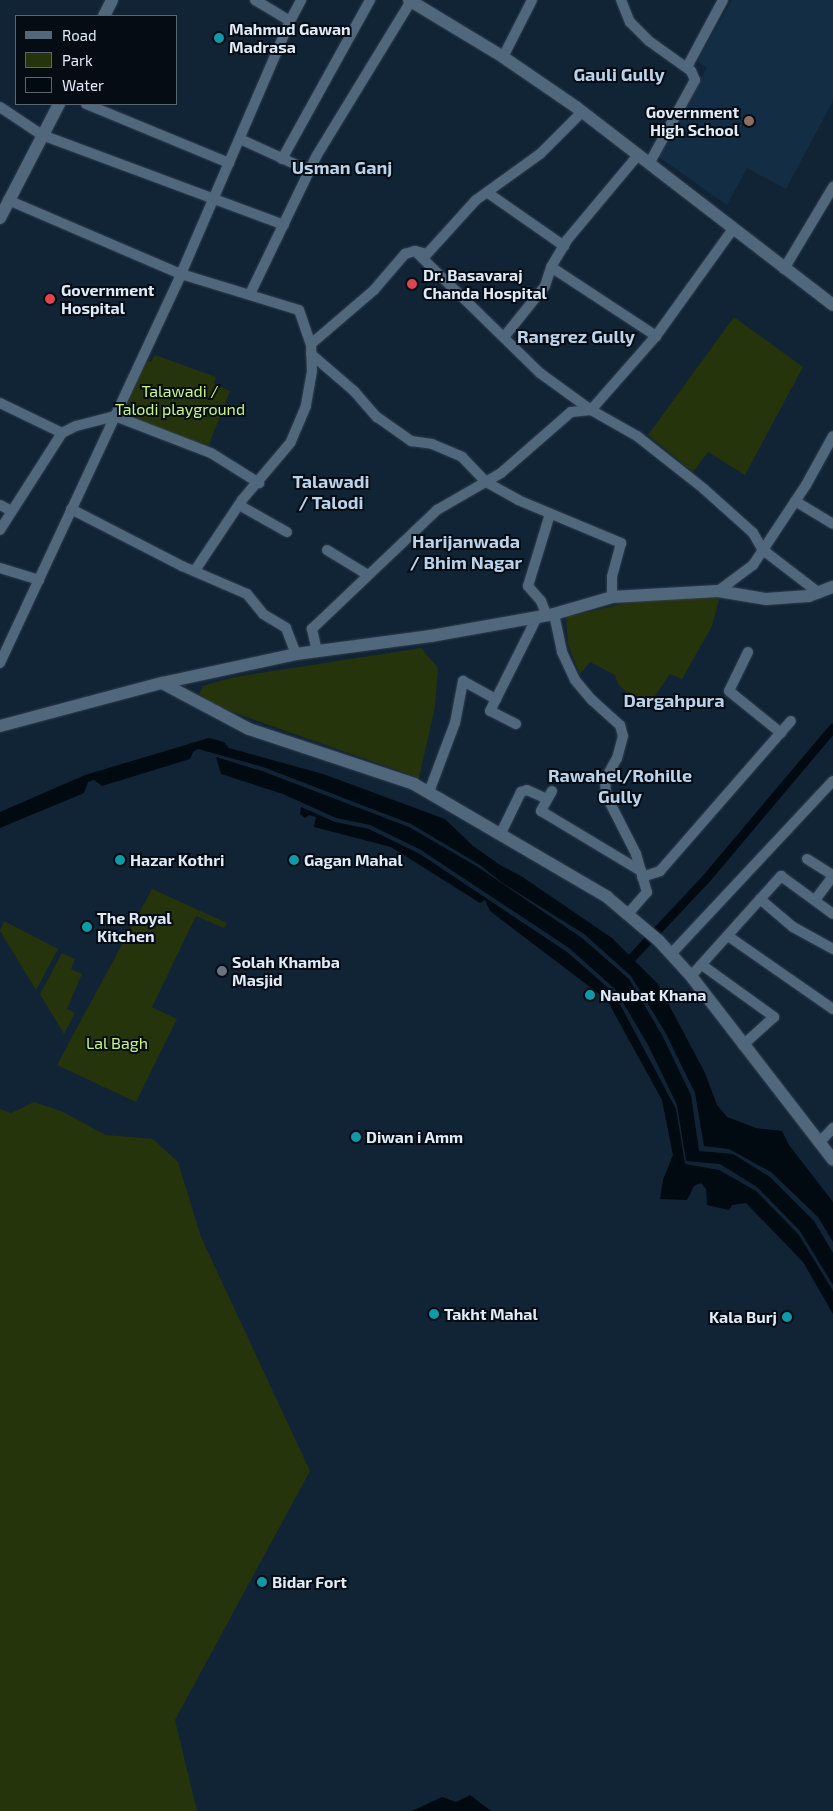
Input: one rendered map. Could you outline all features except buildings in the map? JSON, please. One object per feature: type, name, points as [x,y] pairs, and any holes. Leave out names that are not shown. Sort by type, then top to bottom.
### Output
[{"type":"street","points":[[104,15],[112,0]]},
{"type":"street","points":[[255,0],[290,21]]},
{"type":"street","points":[[0,663],[181,274],[212,199],[301,0]]},
{"type":"street","points":[[282,158],[370,0]]},
{"type":"street","points":[[504,58],[532,0]]},
{"type":"street","points":[[621,0],[630,22],[649,42],[687,67],[695,80],[649,164]]},
{"type":"street","points":[[687,67],[723,0]]},
{"type":"street","points":[[250,294],[310,171],[410,1],[504,58],[582,112],[833,305]]},
{"type":"street","points":[[0,218],[58,105]]},
{"type":"street","points":[[88,105],[229,163]]},
{"type":"street","points":[[0,107],[42,135],[284,225]]},
{"type":"street","points":[[311,349],[374,290],[404,254],[415,251],[427,254],[476,200],[540,154],[582,112]]},
{"type":"street","points":[[240,139],[310,171]]},
{"type":"street","points":[[504,337],[545,286],[551,266],[592,207],[638,155]]},
{"type":"street","points":[[784,269],[833,187]]},
{"type":"street","points":[[488,193],[564,246]]},
{"type":"street","points":[[8,200],[181,274],[299,310],[311,349],[306,406],[291,442],[239,505],[196,570]]},
{"type":"street","points":[[317,652],[312,629],[437,510],[501,473],[571,412],[591,410],[656,336],[733,229]]},
{"type":"street","points":[[415,251],[540,373],[591,410],[637,436],[704,488],[753,533],[763,550],[819,592]]},
{"type":"street","points":[[551,266],[656,336]]},
{"type":"street","points":[[311,349],[377,417],[410,441],[432,444],[462,457],[486,482],[550,514],[621,543],[612,577],[612,597]]},
{"type":"street","points":[[0,403],[62,434]]},
{"type":"street","points":[[0,530],[62,434],[76,426],[115,416],[211,452],[259,483]]},
{"type":"street","points":[[718,591],[753,565],[795,501],[833,436]]},
{"type":"street","points":[[795,501],[833,524]]},
{"type":"street","points":[[0,505],[12,511]]},
{"type":"street","points":[[239,505],[286,532]]},
{"type":"street","points":[[71,508],[182,566],[196,570],[247,594],[263,614],[286,628],[296,654]]},
{"type":"street","points":[[550,514],[528,586],[542,601],[546,616],[575,680],[592,700],[620,725],[623,736],[617,758],[604,780],[606,796],[636,854],[647,892],[630,916]]},
{"type":"street","points":[[327,550],[368,575]]},
{"type":"street","points":[[0,568],[38,580]]},
{"type":"street","points":[[0,726],[162,682],[296,654],[546,616],[612,597],[718,591],[766,599],[819,592],[833,588]]},
{"type":"street","points":[[516,724],[490,711],[546,616]]},
{"type":"street","points":[[748,652],[730,691],[781,733]]},
{"type":"street","points":[[429,792],[455,723],[463,681],[496,699]]},
{"type":"street","points":[[162,682],[249,728],[414,784],[501,833],[607,897],[659,941],[691,976],[833,1160]]},
{"type":"street","points":[[501,833],[521,792],[526,790],[550,795],[541,811],[642,874],[660,871],[792,721]]},
{"type":"street","points":[[671,954],[833,781]]},
{"type":"street","points":[[807,859],[833,876],[815,900]]},
{"type":"street","points":[[691,976],[760,899],[784,876],[833,914]]},
{"type":"street","points":[[760,899],[793,927],[833,950]]},
{"type":"street","points":[[728,936],[833,1009]]},
{"type":"street","points":[[702,964],[740,989],[774,1017],[743,1045]]},
{"type":"street","points":[[819,1143],[833,1128]]},
{"type":"shaded area","name":"Government High School","points":[[732,0],[833,0],[833,101],[786,189],[747,168],[727,205],[656,155],[707,68],[697,61]]},
{"type":"green space","points":[[734,317],[803,367],[745,475],[708,452],[693,472],[648,435]]},
{"type":"green space","name":"Talawadi / Talodi playground","points":[[155,355],[216,377],[214,384],[230,391],[208,447],[123,414],[145,360],[151,362]]},
{"type":"green space","points":[[720,596],[712,626],[682,679],[670,674],[650,703],[626,692],[618,684],[615,675],[590,662],[580,674],[568,645],[566,617],[643,599]]},
{"type":"green space","points":[[421,648],[438,668],[435,707],[419,778],[221,708],[199,694],[203,686],[234,677]]},
{"type":"green space","name":"Lal Bagh","points":[[152,889],[227,923],[224,928],[196,916],[152,1007],[177,1019],[136,1102],[57,1065]]},
{"type":"green space","points":[[4,921],[58,949],[36,990],[0,931]]},
{"type":"green space","points":[[62,953],[75,959],[71,969],[82,974],[67,1009],[75,1013],[64,1034],[40,994]]},
{"type":"green space","points":[[34,1102],[61,1111],[106,1135],[153,1139],[178,1162],[201,1237],[310,1471],[175,1720],[197,1811],[0,1811],[0,1109],[11,1113]]},
{"type":"water","points":[[209,738],[224,742],[229,748],[323,774],[445,819],[473,846],[612,938],[658,984],[705,1073],[717,1105],[727,1117],[756,1128],[782,1131],[789,1145],[833,1202],[833,1242],[818,1217],[771,1172],[729,1149],[704,1146],[695,1093],[665,1032],[631,976],[584,934],[501,882],[480,865],[411,824],[263,767],[198,749],[193,752],[190,759],[102,786],[94,780],[88,782],[84,793],[0,828],[0,812],[85,775]]},
{"type":"water","points":[[216,757],[262,771],[409,827],[478,867],[582,938],[629,979],[662,1035],[691,1095],[699,1151],[733,1154],[770,1177],[814,1221],[833,1253],[833,1285],[800,1231],[757,1187],[720,1164],[686,1161],[677,1105],[648,1045],[615,989],[569,948],[421,850],[370,825],[336,818],[283,794],[221,774]]},
{"type":"water","points":[[301,807],[335,822],[369,829],[420,854],[567,952],[614,993],[676,1109],[685,1164],[719,1170],[756,1191],[799,1235],[833,1291],[833,1314],[803,1262],[746,1203],[732,1205],[729,1210],[707,1205],[706,1189],[701,1183],[694,1186],[687,1200],[660,1199],[663,1180],[673,1155],[662,1100],[607,1000],[490,911],[485,900],[480,903],[391,847],[314,827],[316,817],[309,815],[305,818],[300,814]]},
{"type":"water","points":[[470,1795],[491,1811],[412,1811],[442,1797],[456,1802]]},
{"type":"waterway","points":[[629,960],[706,878],[833,727]]},
{"type":"place","name":"Mahmud Gawan Madrasa","points":[[219,38]]},
{"type":"place","name":"Government High School","points":[[749,121]]},
{"type":"place","name":"Dr. Basavaraj Chanda Hospital","points":[[412,284]]},
{"type":"place","name":"Government Hospital","points":[[50,299]]},
{"type":"place","name":"Hazar Kothri","points":[[120,860]]},
{"type":"place","name":"Gagan Mahal","points":[[294,860]]},
{"type":"place","name":"The Royal Kitchen","points":[[87,927]]},
{"type":"place","name":"Solah Khamba Masjid","points":[[222,971]]},
{"type":"place","name":"Naubat Khana","points":[[590,995]]},
{"type":"place","name":"Diwan i Amm","points":[[356,1137]]},
{"type":"place","name":"Takht Mahal","points":[[434,1314]]},
{"type":"place","name":"Kala Burj","points":[[787,1317]]},
{"type":"place","name":"Bidar Fort","points":[[262,1582]]},
{"type":"district","name":"Gauli Gully","points":[[619,74]]},
{"type":"district","name":"Usman Ganj","points":[[342,167]]},
{"type":"district","name":"Rangrez Gully","points":[[576,336]]},
{"type":"district","name":"Talawadi / Talodi","points":[[331,492]]},
{"type":"district","name":"Harijanwada / Bhim Nagar","points":[[466,552]]},
{"type":"district","name":"Dargahpura","points":[[674,700]]},
{"type":"district","name":"Rawahel/Rohille Gully","points":[[620,786]]}]
